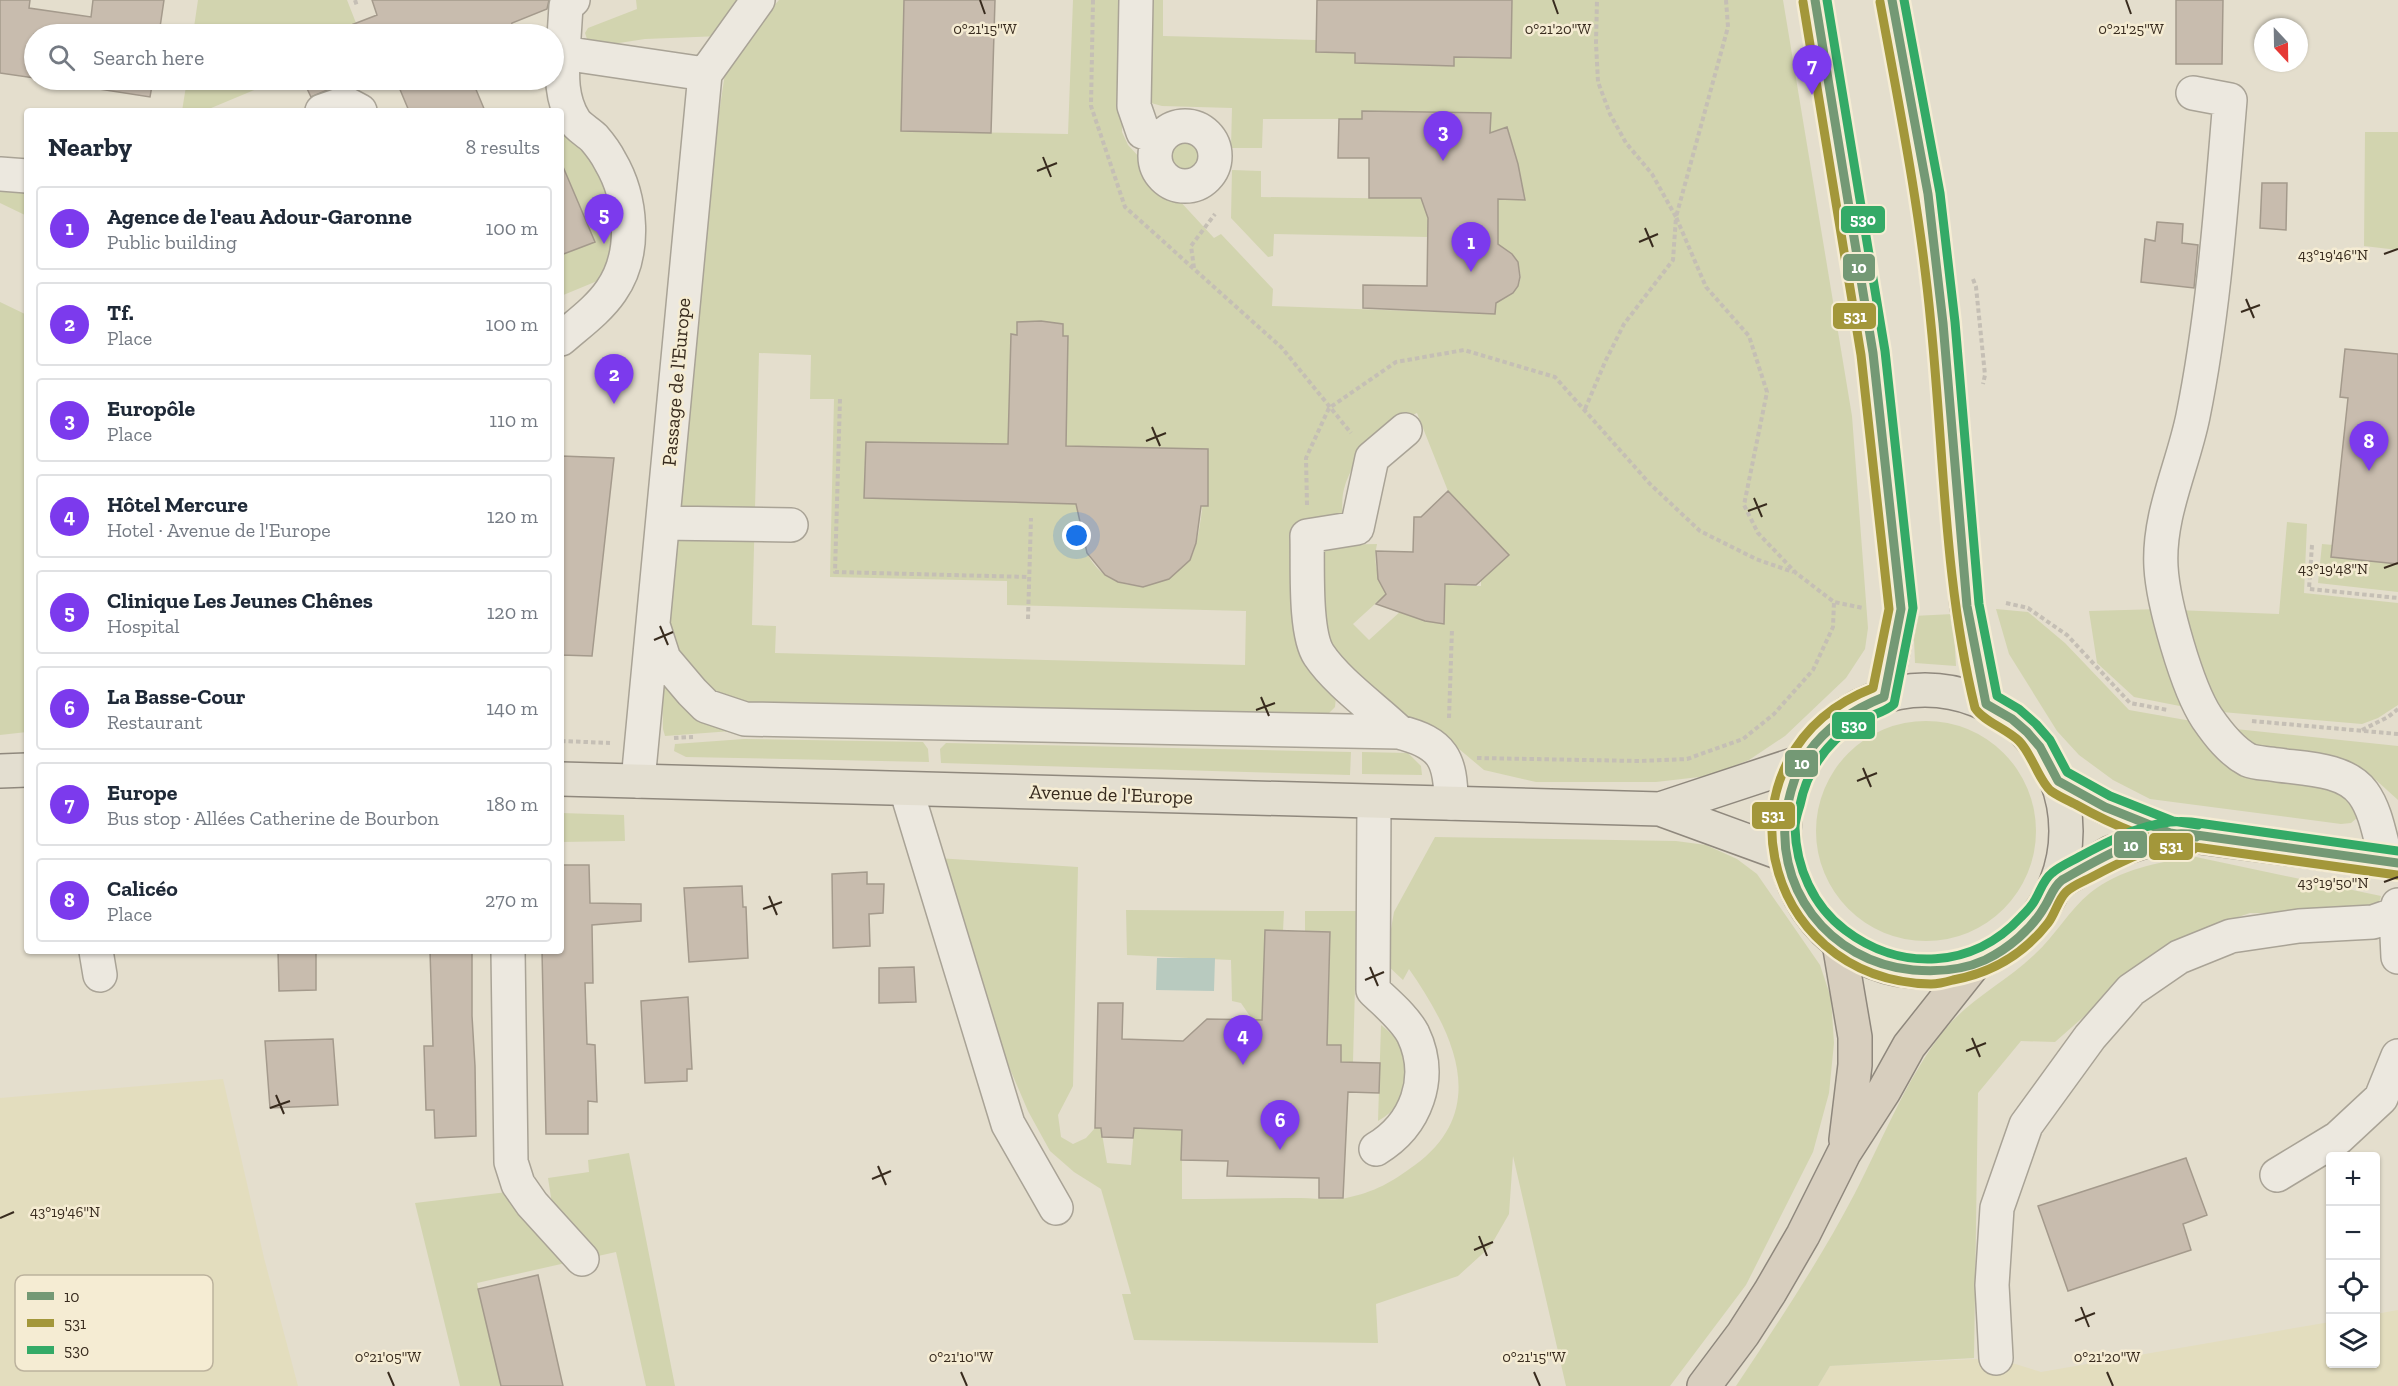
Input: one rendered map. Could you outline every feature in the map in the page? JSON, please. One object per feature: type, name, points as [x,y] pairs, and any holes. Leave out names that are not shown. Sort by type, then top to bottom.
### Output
[{"type":"highway","points":[[1839,943],[1855,1037],[1852,1101],[1844,1153]]},
{"type":"highway","points":[[1704,1386],[1743,1334],[1770,1292],[1803,1235],[1844,1153],[1884,1091],[1909,1046],[1974,964]]},
{"type":"main road","points":[[1815,0],[1873,353],[1901,609],[1884,697]]},
{"type":"main road","points":[[1892,0],[1928,194],[1943,323],[1967,606],[1986,704]]},
{"type":"main road","points":[[1918,690],[1945,691],[1986,704],[2012,719],[2027,732],[2040,747],[2058,781],[2065,806],[2067,832],[2064,858],[2057,883],[2046,904],[2016,940],[1996,954],[1974,964],[1947,971],[1918,972],[1890,968],[1863,958],[1821,928],[1797,892],[1786,855],[1784,831],[1786,807],[1792,783],[1802,762],[1815,743],[1847,714],[1866,703],[1884,697],[1918,690]]},
{"type":"main road","name":"Avenue de l'Europe","points":[[1660,809],[1802,762]]},
{"type":"main road","name":"Avenue de l'Europe","points":[[564,779],[1660,809],[1786,855]]},
{"type":"main road","points":[[2058,781],[2105,807],[2170,833],[2392,862]]},
{"type":"main road","points":[[2057,883],[2112,852],[2170,833]]},
{"type":"street","points":[[564,37],[566,6],[573,0]]},
{"type":"street","points":[[564,53],[705,74],[758,0]]},
{"type":"street","points":[[1136,0],[1134,106],[1143,132],[1160,139]]},
{"type":"street","name":"Passage de l'Europe","points":[[638,781],[705,74]]},
{"type":"street","points":[[563,90],[574,121],[594,138],[609,159],[621,183],[627,208],[628,235],[624,261],[611,291],[588,316],[564,336]]},
{"type":"street","points":[[2193,93],[2230,100],[2216,266],[2193,417],[2165,518],[2161,566],[2167,609],[2193,690],[2206,717],[2232,749],[2250,761],[2338,775],[2354,782],[2364,794],[2392,862]]},
{"type":"street","points":[[331,108],[345,103],[354,108]]},
{"type":"street","points":[[0,174],[24,176]]},
{"type":"street","points":[[1399,732],[1335,673],[1318,653],[1310,628],[1307,536],[1357,528],[1372,458],[1405,430]]},
{"type":"street","points":[[663,523],[791,525]]},
{"type":"street","points":[[653,625],[664,659],[692,692],[706,706],[745,719],[1399,732],[1422,738],[1443,757],[1451,781],[1451,803]]},
{"type":"street","points":[[1328,731],[1341,718],[1342,699],[1335,673]]},
{"type":"street","points":[[906,789],[1008,1124],[1056,1208]]},
{"type":"street","points":[[1374,802],[1372,990],[1397,1014],[1412,1033],[1420,1055],[1423,1079],[1418,1101],[1411,1117],[1394,1136],[1376,1149]]},
{"type":"street","points":[[1996,1358],[1992,1285],[1997,1208],[2026,1125],[2090,1036],[2131,990],[2179,957],[2231,936],[2299,926],[2373,922],[2397,910],[2398,957]]},
{"type":"street","points":[[508,954],[511,1162],[518,1184],[532,1204],[582,1259]]},
{"type":"street","points":[[2277,1175],[2338,1138],[2381,1098],[2398,1056]]},
{"type":"path","points":[[355,0],[357,6]]},
{"type":"path","points":[[1093,0],[1091,105],[1125,207],[1282,348],[1372,458]]},
{"type":"path","points":[[1597,0],[1596,43],[1599,82],[1610,114],[1626,143],[1652,174],[1676,217],[1706,287],[1749,336],[1767,392],[1744,505],[1758,532],[1796,573],[1834,602],[1863,608]]},
{"type":"path","points":[[1585,409],[1624,324],[1673,260],[1676,217],[1728,27],[1726,0]]},
{"type":"path","points":[[1194,268],[1191,246],[1215,214]]},
{"type":"path","points":[[1307,536],[1306,458],[1329,408],[1396,362],[1464,350],[1555,377],[1650,484],[1700,531],[1756,559],[1796,573]]},
{"type":"path","points":[[840,399],[835,572],[1029,577]]},
{"type":"path","points":[[1029,619],[1031,518]]},
{"type":"path","points":[[2312,545],[2309,589],[2398,598]]},
{"type":"path","points":[[1439,752],[1448,736],[1452,629]]},
{"type":"path","points":[[2361,730],[2388,717],[2398,709]]},
{"type":"shaded area","points":[[1157,958],[1215,958],[1214,991],[1156,990]]},
{"type":"shaded area","points":[[223,1079],[264,1258],[298,1386],[0,1386],[0,1098]]},
{"type":"shaded area","points":[[2398,1310],[2398,1386],[1818,1386],[1830,1366],[1996,1358],[2041,1372],[2326,1323],[2326,1368],[2380,1368],[2380,1313]]},
{"type":"green space","points":[[198,0],[347,0],[356,23],[353,24],[194,24]]},
{"type":"green space","points":[[636,0],[753,0],[721,36],[645,39],[606,45],[588,42],[585,33],[588,28],[637,9]]},
{"type":"green space","points":[[779,0],[904,0],[901,131],[1068,134],[1073,0],[1124,0],[1122,132],[1128,145],[1214,238],[1221,234],[1273,289],[1272,306],[1495,314],[1496,301],[1513,292],[1520,279],[1515,260],[1498,247],[1498,231],[1441,229],[1428,237],[1274,234],[1273,256],[1268,257],[1231,218],[1232,170],[1261,171],[1261,197],[1524,200],[1518,164],[1507,128],[1490,133],[1491,113],[1362,111],[1362,119],[1263,119],[1262,148],[1231,148],[1232,108],[1162,106],[1151,103],[1150,0],[1163,0],[1163,36],[1316,40],[1316,52],[1355,53],[1355,63],[1453,66],[1454,47],[1487,48],[1487,58],[1511,58],[1512,0],[1783,0],[1852,416],[1868,628],[1865,649],[1846,678],[1785,736],[1749,760],[1708,776],[1656,782],[1536,782],[1484,770],[1440,733],[1413,727],[1323,647],[1323,553],[1333,545],[1377,544],[1375,557],[1377,570],[1387,593],[1353,624],[1369,640],[1402,610],[1444,624],[1445,584],[1481,586],[1481,580],[1508,555],[1448,491],[1417,413],[1382,434],[1355,464],[1343,493],[1342,522],[1296,522],[1298,581],[1336,697],[1335,707],[1326,716],[720,704],[667,638],[714,147],[727,60]],"holes":[[[1041,321],[1063,324],[1060,450],[1076,446],[1208,449],[1195,548],[1189,561],[1170,577],[1144,585],[1131,585],[1118,582],[1096,567],[1088,555],[1081,528],[1114,504],[864,498],[866,442],[998,444],[1013,449],[1017,323]],[[759,353],[811,355],[810,399],[834,399],[830,577],[1007,581],[1007,605],[1246,611],[1245,665],[775,653],[776,626],[752,625]]]},
{"type":"green space","points":[[185,90],[254,90],[211,108],[182,108]]},
{"type":"green space","points":[[564,132],[583,148],[607,188],[614,234],[610,257],[602,279],[564,295],[564,254],[594,241],[571,185],[564,188]]},
{"type":"green space","points":[[2365,132],[2398,132],[2398,250],[2364,246]]},
{"type":"green space","points":[[1185,137],[1192,138],[1198,143],[1203,149],[1203,163],[1198,169],[1192,174],[1185,175],[1178,174],[1172,169],[1167,163],[1166,156],[1167,149],[1172,143],[1178,138]]},
{"type":"green space","points":[[0,185],[24,190],[24,215],[0,203]]},
{"type":"green space","points":[[0,302],[24,314],[24,732],[0,735]]},
{"type":"green space","points":[[2287,522],[2307,524],[2304,593],[2398,603],[2398,705],[2378,718],[2362,724],[2222,712],[2210,704],[2176,610],[2279,614]]},
{"type":"green space","points":[[2322,544],[2333,545],[2331,557],[2398,564],[2398,592],[2318,583]]},
{"type":"green space","points":[[1996,609],[2028,612],[2065,643],[2129,710],[2203,723],[2348,793],[2358,817],[2351,823],[2341,824],[2150,799],[2113,780],[2079,755],[2057,731],[2009,654]]},
{"type":"green space","points":[[2161,609],[2195,709],[2134,697],[2097,663],[2089,611]]},
{"type":"green space","points":[[1953,614],[1956,666],[1915,663],[1913,616]]},
{"type":"green space","points":[[671,685],[745,730],[665,736],[662,687]]},
{"type":"green space","points":[[1915,721],[1937,721],[1968,729],[1987,739],[2004,753],[2018,770],[2028,789],[2034,809],[2036,831],[2034,853],[2028,873],[2018,892],[2004,909],[1987,923],[1958,937],[1937,941],[1915,941],[1894,937],[1874,928],[1856,916],[1841,901],[1820,863],[1816,842],[1816,820],[1820,799],[1829,779],[1841,761],[1856,746],[1894,725]]},
{"type":"green space","points":[[2226,728],[2398,746],[2398,800],[2376,780],[2350,773],[2266,760]]},
{"type":"green space","points":[[744,739],[923,742],[928,749],[929,762],[686,757],[674,751],[675,744]]},
{"type":"green space","points":[[946,743],[1351,752],[1350,775],[941,763],[940,749]]},
{"type":"green space","points":[[1362,752],[1408,753],[1421,766],[1422,775],[1362,774]]},
{"type":"green space","points":[[564,813],[624,815],[625,841],[564,842]]},
{"type":"green space","points":[[1435,837],[1676,841],[1706,845],[1737,859],[1757,874],[1820,965],[1831,998],[1834,1043],[1829,1093],[1813,1152],[1746,1285],[1670,1386],[1566,1386],[1513,1156],[1509,1214],[1490,1247],[1458,1276],[1376,1304],[1378,1343],[1134,1340],[1122,1294],[1131,1294],[1101,1189],[1074,1172],[1050,1151],[1028,1111],[1010,1069],[937,858],[1078,867],[1073,1086],[1058,1115],[1061,1137],[1073,1144],[1086,1138],[1095,1128],[1101,1128],[1107,1163],[1131,1165],[1134,1128],[1182,1130],[1182,1199],[1335,1199],[1356,1196],[1375,1189],[1407,1171],[1439,1143],[1453,1119],[1458,1094],[1457,1069],[1450,1043],[1439,1018],[1409,969],[1403,980],[1385,963],[1394,912]]},
{"type":"green space","points":[[2196,857],[2381,896],[2378,907],[2362,915],[2250,913],[2194,932],[2147,961],[2055,1042],[2021,1041],[1978,1093],[1974,1358],[1830,1366],[1818,1386],[1736,1386],[1828,1243],[1915,1074],[1926,1055],[1950,1024],[1973,1002],[2035,954],[2090,893],[2127,872],[2168,861]]},
{"type":"green space","points":[[1126,910],[1284,911],[1283,931],[1265,931],[1262,1034],[1241,1003],[1232,1001],[1231,960],[1127,955]]},
{"type":"green space","points":[[1305,911],[1357,911],[1353,1062],[1341,1062],[1341,1045],[1327,1045],[1330,932],[1305,931]]},
{"type":"green space","points":[[1381,1025],[1393,1035],[1401,1047],[1408,1074],[1406,1088],[1400,1100],[1391,1112],[1378,1121]]},
{"type":"green space","points":[[629,1153],[675,1386],[646,1386],[616,1252],[598,1256],[552,1204],[548,1178],[589,1172],[588,1160]]},
{"type":"green space","points":[[507,1192],[570,1262],[477,1283],[501,1386],[460,1386],[415,1203]]},
{"type":"building","points":[[0,0],[30,0],[29,8],[91,17],[93,0],[164,0],[160,24],[24,24],[24,77],[0,73]]},
{"type":"building","points":[[372,0],[549,0],[547,9],[512,24],[354,24],[377,15]]},
{"type":"building","points":[[904,0],[995,0],[991,133],[901,131]]},
{"type":"building","points":[[1317,0],[1512,0],[1511,58],[1454,57],[1454,66],[1355,63],[1355,53],[1316,52]]},
{"type":"building","points":[[2176,0],[2223,0],[2222,64],[2176,64]]},
{"type":"building","points":[[105,90],[151,90],[150,97]]},
{"type":"building","points":[[308,90],[327,90],[311,97]]},
{"type":"building","points":[[400,90],[476,90],[484,108],[408,108]]},
{"type":"building","points":[[1362,111],[1491,113],[1490,133],[1507,127],[1518,164],[1525,200],[1498,199],[1498,244],[1512,254],[1518,262],[1520,277],[1513,293],[1496,303],[1495,314],[1363,308],[1363,285],[1427,286],[1428,218],[1421,198],[1369,198],[1369,158],[1338,158],[1339,119],[1362,119]]},
{"type":"building","points":[[564,169],[595,242],[564,254]]},
{"type":"building","points":[[2262,183],[2287,183],[2286,230],[2260,228]]},
{"type":"building","points":[[2157,222],[2183,224],[2182,243],[2198,245],[2194,288],[2141,282],[2145,239],[2155,241]]},
{"type":"building","points":[[1041,321],[1063,324],[1063,336],[1068,336],[1066,446],[1208,449],[1208,506],[1201,506],[1196,543],[1190,560],[1169,579],[1143,587],[1118,582],[1105,575],[1087,553],[1076,504],[864,498],[866,442],[1008,444],[1011,334],[1017,335],[1017,322]]},
{"type":"building","points":[[2345,349],[2398,354],[2398,564],[2331,557],[2348,398],[2340,397]]},
{"type":"building","points":[[564,456],[614,458],[592,656],[564,655]]},
{"type":"building","points":[[1448,491],[1509,555],[1476,585],[1445,584],[1444,624],[1425,621],[1376,604],[1386,594],[1378,579],[1376,551],[1413,552],[1414,517],[1421,517]]},
{"type":"building","points":[[564,865],[589,865],[590,903],[641,904],[641,921],[592,925],[593,983],[585,983],[587,1044],[595,1045],[597,1102],[588,1101],[588,1134],[546,1134],[542,954],[564,954]]},
{"type":"building","points":[[867,872],[867,884],[884,884],[883,913],[869,914],[870,946],[833,948],[832,874]]},
{"type":"building","points":[[742,886],[743,907],[746,907],[748,958],[689,962],[684,888]]},
{"type":"building","points":[[1265,930],[1330,932],[1327,1045],[1341,1045],[1341,1062],[1380,1063],[1379,1093],[1348,1092],[1343,1198],[1319,1198],[1319,1178],[1227,1176],[1228,1161],[1181,1160],[1182,1130],[1134,1128],[1133,1138],[1102,1137],[1101,1128],[1095,1128],[1098,1003],[1123,1003],[1122,1039],[1183,1041],[1207,1019],[1262,1020]]},
{"type":"building","points":[[278,954],[316,954],[316,990],[279,991]]},
{"type":"building","points":[[430,954],[472,954],[476,1136],[435,1138],[434,1110],[426,1110],[424,1046],[433,1046]]},
{"type":"building","points":[[914,967],[916,1002],[879,1003],[879,968]]},
{"type":"building","points":[[688,997],[692,1069],[687,1069],[687,1081],[645,1083],[641,1001]]},
{"type":"building","points":[[333,1039],[338,1105],[270,1108],[265,1041]]},
{"type":"building","points":[[2186,1158],[2207,1215],[2183,1224],[2191,1250],[2068,1291],[2038,1206]]},
{"type":"building","points":[[538,1275],[563,1386],[501,1386],[478,1289]]},
{"type":"transit line","name":"10","points":[[1815,0],[1873,353],[1901,609],[1884,697],[1852,713],[1815,743],[1804,759],[1791,790],[1785,834],[1788,863],[1797,890],[1812,915],[1832,936],[1856,952],[1883,964],[1931,971],[1959,968],[1977,963],[2002,950],[2019,938],[2033,923],[2062,880],[2123,848],[2156,837],[2189,834],[2398,863]]},
{"type":"transit line","name":"530","points":[[1827,0],[1885,351],[1913,608],[1894,704],[1858,722],[1837,738],[1813,769],[1803,792],[1795,828],[1796,843],[1803,871],[1815,897],[1834,920],[1866,944],[1889,953],[1912,958],[1936,959],[1959,955],[1981,947],[2002,934],[2031,907],[2046,879],[2065,864],[2133,831],[2161,823],[2191,822],[2398,851]]},
{"type":"transit line","name":"10","points":[[1892,0],[1928,194],[1943,323],[1967,606],[1986,704],[2012,719],[2027,732],[2040,747],[2058,781],[2105,807],[2170,833],[2196,837]]},
{"type":"transit line","name":"530","points":[[1904,0],[1940,193],[1955,322],[1979,604],[1997,696],[2019,709],[2036,724],[2050,740],[2067,772],[2110,796],[2173,821],[2198,825]]},
{"type":"transit line","name":"531","points":[[1803,2],[1861,355],[1889,609],[1873,688],[1821,719],[1788,761],[1773,809],[1775,858],[1793,905],[1825,945],[1872,973],[1934,984],[1981,973],[2006,961],[2038,934],[2050,919],[2063,895],[2071,888],[2125,860],[2162,848],[2188,846],[2397,875]]},
{"type":"transit line","name":"531","points":[[1880,2],[1922,244],[1951,566],[1965,661],[1975,708],[2024,746],[2043,781],[2054,793],[2133,832],[2194,849]]},
{"type":"place","name":"Europe","points":[[1812,95]]},
{"type":"place","name":"Europôle","points":[[1443,161]]},
{"type":"place","name":"Clinique Les Jeunes Chênes","points":[[604,244]]},
{"type":"place","name":"Agence de l'eau Adour-Garonne","points":[[1471,272]]},
{"type":"place","name":"Tf.","points":[[614,404]]},
{"type":"place","name":"Calicéo","points":[[2369,471]]},
{"type":"place","name":"Hôtel Mercure","points":[[1243,1065]]},
{"type":"place","name":"La Basse-Cour","points":[[1280,1150]]}]
